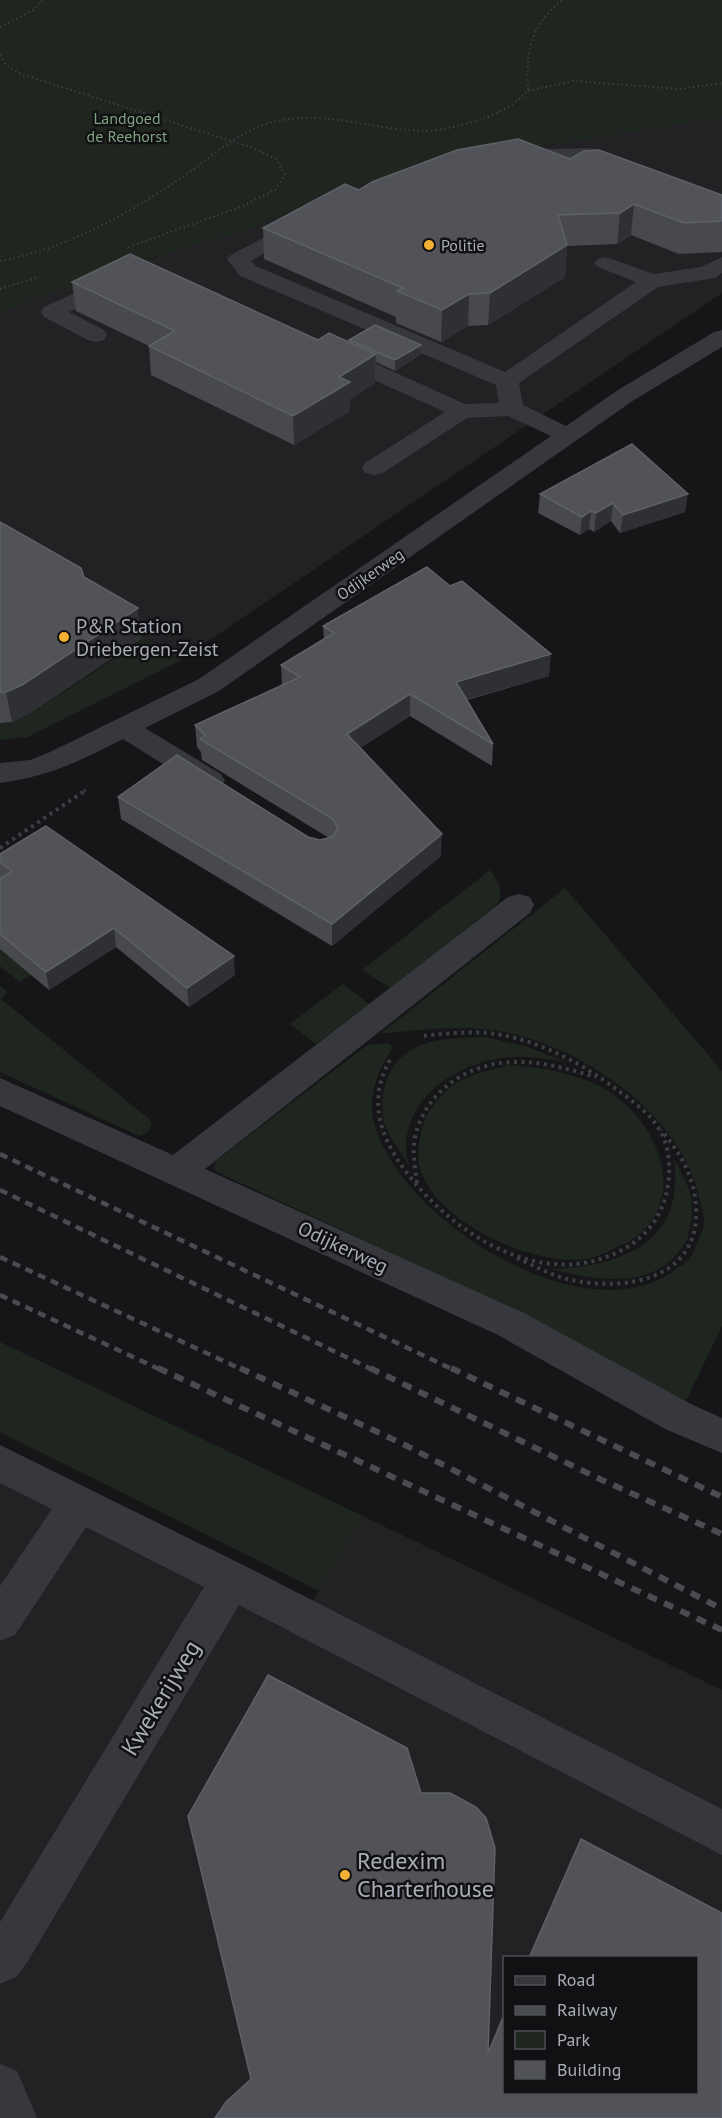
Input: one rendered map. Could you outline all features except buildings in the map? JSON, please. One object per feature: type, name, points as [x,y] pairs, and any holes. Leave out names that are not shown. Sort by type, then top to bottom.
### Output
[{"type":"street","points":[[501,164],[548,155],[590,154]]},
{"type":"street","points":[[320,213],[238,259],[248,271],[507,381]]},
{"type":"street","points":[[605,263],[652,281]]},
{"type":"street","points":[[507,381],[652,281],[707,273],[722,263]]},
{"type":"street","points":[[96,335],[52,312],[131,273]]},
{"type":"street","name":"Odijkerweg","points":[[0,773],[33,769],[58,760],[209,685],[567,435],[626,395],[722,337]]},
{"type":"street","points":[[312,344],[462,411],[512,409],[567,435]]},
{"type":"street","points":[[507,381],[512,409]]},
{"type":"street","points":[[374,468],[462,411]]},
{"type":"street","points":[[123,727],[232,795]]},
{"type":"street","points":[[177,1171],[519,905]]},
{"type":"street","name":"Odijkerweg","points":[[0,1090],[511,1324],[679,1417],[722,1436]]},
{"type":"street","points":[[0,1463],[722,1833]]},
{"type":"street","points":[[0,1621],[79,1503]]},
{"type":"street","name":"Kwekerijweg","points":[[0,1961],[12,1945],[231,1580]]},
{"type":"street","points":[[0,2088],[14,2118]]},
{"type":"path","points":[[0,28],[33,10],[42,0]]},
{"type":"path","points":[[528,91],[527,56],[532,35],[546,13],[562,0]]},
{"type":"path","points":[[0,55],[6,65]]},
{"type":"path","points":[[0,64],[21,74],[232,142],[276,159],[285,175],[275,190],[243,206],[120,250]]},
{"type":"path","points":[[0,261],[42,250],[94,229],[147,200],[261,124],[289,118],[318,116],[369,125],[427,131],[489,118],[512,106],[528,91],[573,81],[681,89],[722,83]]},
{"type":"path","points":[[0,290],[44,275]]},
{"type":"path","points":[[352,1036],[392,1038],[491,1033],[552,1052],[599,1078],[623,1095],[659,1129],[674,1144],[685,1163],[691,1178],[699,1224],[694,1242],[685,1256],[671,1268],[638,1282],[592,1283],[564,1278],[508,1254],[461,1226],[436,1206],[418,1186],[399,1162],[384,1137],[378,1117],[377,1097],[381,1077],[396,1053]]},
{"type":"path","points":[[411,1040],[419,1036]]},
{"type":"path","points":[[418,1186],[413,1167],[412,1148],[415,1132],[427,1105],[450,1082],[466,1073],[503,1062],[546,1064],[599,1078]]},
{"type":"path","points":[[508,1254],[561,1263],[593,1261],[622,1252],[643,1239],[655,1226],[667,1200],[670,1177],[667,1155],[659,1129]]},
{"type":"shaded area","points":[[722,117],[722,293],[179,661],[138,635],[0,536],[0,312],[136,262],[253,228],[345,188],[429,168],[532,148]]},
{"type":"shaded area","points":[[0,1463],[303,1618],[363,1516],[722,1690],[722,2118],[0,2118]]},
{"type":"green space","name":"Landgoed de Reehorst","points":[[0,0],[722,0],[722,117],[532,148],[429,168],[345,188],[253,228],[136,262],[0,312]]},
{"type":"green space","points":[[0,536],[141,616],[139,632],[179,661],[27,737],[0,740],[0,723],[23,718],[117,657],[119,626]]},
{"type":"green space","points":[[490,870],[501,893],[494,907],[390,988],[362,970]]},
{"type":"green space","points":[[565,888],[722,1071],[722,1326],[686,1401],[529,1317],[217,1172],[214,1168],[216,1161],[367,1045],[389,1043],[393,1047],[379,1073],[373,1092],[374,1122],[390,1159],[418,1195],[456,1229],[499,1258],[546,1278],[593,1289],[637,1287],[675,1270],[689,1260],[704,1225],[701,1204],[688,1165],[670,1135],[645,1108],[616,1083],[584,1062],[515,1034],[456,1028],[380,1034]]},
{"type":"green space","points":[[0,913],[58,958],[20,982],[0,966]]},
{"type":"green space","points":[[343,984],[369,1004],[316,1044],[290,1024]]},
{"type":"green space","points":[[0,986],[8,992],[1,999],[149,1119],[152,1125],[148,1132],[139,1136],[0,1072]]},
{"type":"green space","points":[[485,1037],[525,1046],[566,1062],[534,1057],[502,1058],[485,1061],[453,1075],[426,1097],[416,1110],[409,1126],[406,1143],[409,1166],[389,1135],[384,1120],[383,1096],[392,1069],[412,1049],[425,1044],[454,1038]]},
{"type":"green space","points":[[509,1065],[556,1071],[590,1082],[623,1102],[641,1121],[654,1143],[662,1167],[663,1190],[657,1213],[642,1232],[617,1247],[591,1258],[569,1260],[544,1257],[517,1249],[465,1223],[444,1205],[428,1186],[419,1165],[418,1153],[425,1119],[437,1100],[459,1081]]},
{"type":"green space","points":[[673,1156],[691,1195],[692,1205],[688,1238],[676,1255],[664,1266],[649,1273],[617,1279],[582,1276],[550,1269],[592,1265],[613,1259],[649,1240],[662,1225],[671,1207],[675,1184]]},
{"type":"green space","points":[[0,1342],[363,1516],[319,1591],[0,1432]]},
{"type":"railway","points":[[0,1154],[454,1370]]},
{"type":"railway","points":[[0,1190],[373,1370]]},
{"type":"railway","points":[[0,1257],[243,1370]]},
{"type":"railway","points":[[0,1295],[161,1370]]},
{"type":"railway","points":[[158,1368],[722,1630]]},
{"type":"railway","points":[[240,1368],[401,1443],[722,1609]]},
{"type":"railway","points":[[370,1368],[602,1480],[722,1534]]},
{"type":"railway","points":[[451,1368],[722,1497]]},
{"type":"place","name":"Politie","points":[[429,245]]},
{"type":"place","name":"P&R Station Driebergen-Zeist","points":[[64,637]]},
{"type":"place","name":"Redexim Charterhouse","points":[[345,1875]]}]
